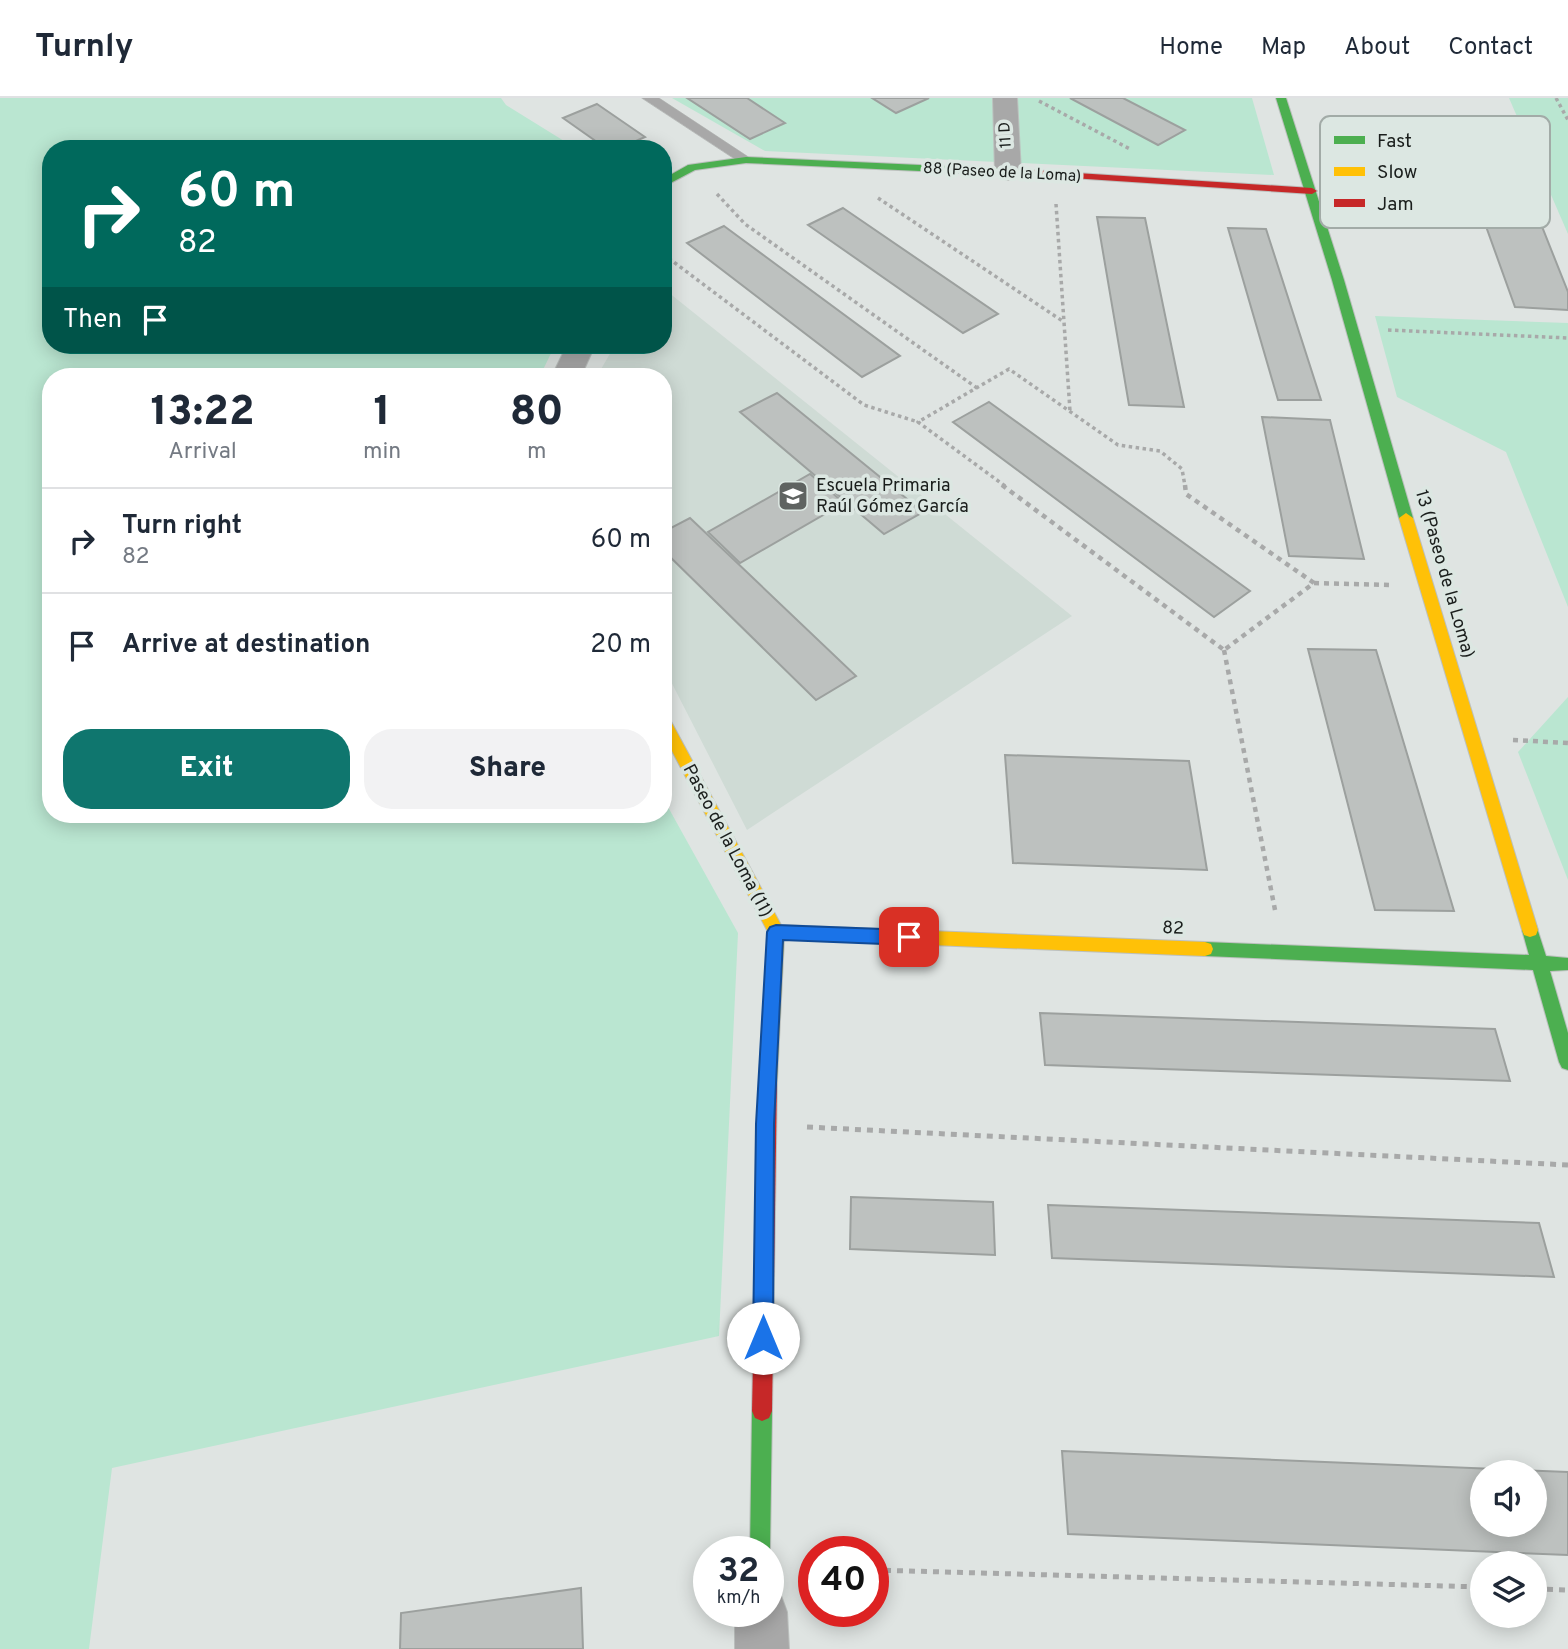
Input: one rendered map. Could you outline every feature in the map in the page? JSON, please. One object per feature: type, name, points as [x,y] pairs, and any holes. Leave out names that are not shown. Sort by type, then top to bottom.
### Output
[{"type":"street","name":"11 D","points":[[1005,98],[1008,172]]},
{"type":"street","name":"13 (Paseo de la Loma)","points":[[1281,98],[1320,219]]},
{"type":"street","name":"88 (Paseo de la Loma)","points":[[692,167],[746,160],[829,166],[1008,172],[1312,191]]},
{"type":"street","points":[[672,179],[692,167]]},
{"type":"street","name":"13 (Paseo de la Loma)","points":[[1323,228],[1427,586],[1542,963],[1568,1062]]},
{"type":"street","name":"Paseo de la Loma (11)","points":[[672,737],[776,932],[765,1124],[760,1536]]},
{"type":"street","name":"82","points":[[776,932],[1568,964]]},
{"type":"street","points":[[761,1627],[762,1649]]},
{"type":"lane","points":[[649,98],[746,160]]},
{"type":"path","points":[[1032,98],[1196,184]]},
{"type":"path","points":[[1556,98],[1568,120]]},
{"type":"path","points":[[829,166],[1064,322]]},
{"type":"path","points":[[692,167],[745,224],[977,388]]},
{"type":"path","points":[[1054,175],[1070,411]]},
{"type":"path","points":[[672,261],[863,405],[918,422],[1224,650],[1284,953]]},
{"type":"path","points":[[1352,329],[1568,338]]},
{"type":"path","points":[[918,422],[1009,369],[1118,445],[1160,451],[1182,469],[1186,494],[1314,583],[1427,586]]},
{"type":"path","points":[[1224,650],[1314,583]]},
{"type":"path","points":[[1473,738],[1568,743]]},
{"type":"path","points":[[765,1124],[1568,1165]]},
{"type":"path","points":[[889,1570],[1470,1587]]},
{"type":"path","points":[[1547,1589],[1568,1590]]},
{"type":"shaded area","name":"Escuela Primaria Raúl Gómez García","points":[[672,295],[1072,616],[747,830],[672,684],[672,368],[602,368],[610,354],[672,354]]},
{"type":"green space","points":[[0,98],[501,98],[506,105],[562,140],[42,140],[42,354],[551,354],[544,368],[42,368],[42,823],[672,823],[672,814],[738,933],[719,1336],[112,1468],[89,1649],[0,1649]]},
{"type":"green space","points":[[672,98],[1252,98],[1274,175],[765,151]]},
{"type":"green space","points":[[1509,98],[1568,98],[1568,234],[1550,193],[1550,116],[1517,116]]},
{"type":"green space","points":[[1375,316],[1568,323],[1568,607],[1506,452],[1397,397]]},
{"type":"green space","points":[[1568,697],[1568,880],[1518,752]]},
{"type":"building","points":[[687,98],[747,98],[785,123],[750,139]]},
{"type":"building","points":[[872,98],[929,98],[896,113]]},
{"type":"building","points":[[1070,98],[1123,98],[1185,130],[1158,145]]},
{"type":"building","points":[[597,104],[645,137],[638,140],[594,140],[563,118]]},
{"type":"building","points":[[843,208],[998,314],[963,333],[808,225]]},
{"type":"building","points":[[1097,217],[1145,218],[1184,407],[1129,405]]},
{"type":"building","points":[[724,226],[900,356],[862,377],[687,243]]},
{"type":"building","points":[[1228,228],[1266,229],[1321,400],[1278,400]]},
{"type":"building","points":[[1487,228],[1543,228],[1568,292],[1568,310],[1515,307]]},
{"type":"building","points":[[777,393],[923,512],[884,534],[740,412]]},
{"type":"building","points":[[989,402],[1250,591],[1214,617],[953,422]]},
{"type":"building","points":[[1262,417],[1330,420],[1364,559],[1289,556]]},
{"type":"building","points":[[810,474],[844,503],[740,563],[708,532]]},
{"type":"building","points":[[690,518],[856,676],[816,700],[672,559],[672,527]]},
{"type":"building","points":[[1308,649],[1376,650],[1454,911],[1375,910]]},
{"type":"building","points":[[1005,755],[1189,761],[1207,870],[1013,863]]},
{"type":"building","points":[[1040,1013],[1495,1029],[1510,1081],[1045,1065]]},
{"type":"building","points":[[851,1197],[993,1202],[995,1255],[850,1249]]},
{"type":"building","points":[[1048,1205],[1539,1223],[1554,1277],[1052,1258]]},
{"type":"building","points":[[1062,1451],[1470,1468],[1470,1537],[1547,1537],[1547,1471],[1568,1472],[1568,1555],[1547,1554],[1547,1551],[1473,1551],[1068,1534]]},
{"type":"building","points":[[581,1588],[583,1649],[400,1649],[401,1613]]},
{"type":"traffic: fast","points":[[1281,98],[1320,223]]},
{"type":"traffic: fast","points":[[672,179],[692,167],[746,160],[1030,173]]},
{"type":"traffic: fast","points":[[1322,228],[1406,518]]},
{"type":"traffic: fast","points":[[1530,930],[1568,1062]]},
{"type":"traffic: fast","points":[[1205,949],[1564,964]]},
{"type":"traffic: fast","points":[[760,1536],[762,1411]]},
{"type":"traffic: slow","points":[[1406,518],[1530,930]]},
{"type":"traffic: slow","points":[[672,737],[776,932],[768,1080]]},
{"type":"traffic: slow","points":[[776,932],[1205,949]]},
{"type":"traffic: jam","points":[[1030,173],[1312,191]]},
{"type":"traffic: jam","points":[[762,1411],[768,1080]]},
{"type":"place","name":"Escuela Primaria Raúl Gómez García","points":[[793,496]]},
{"type":"route","points":[[763,1338],[765,1124],[776,932],[909,937]]}]
